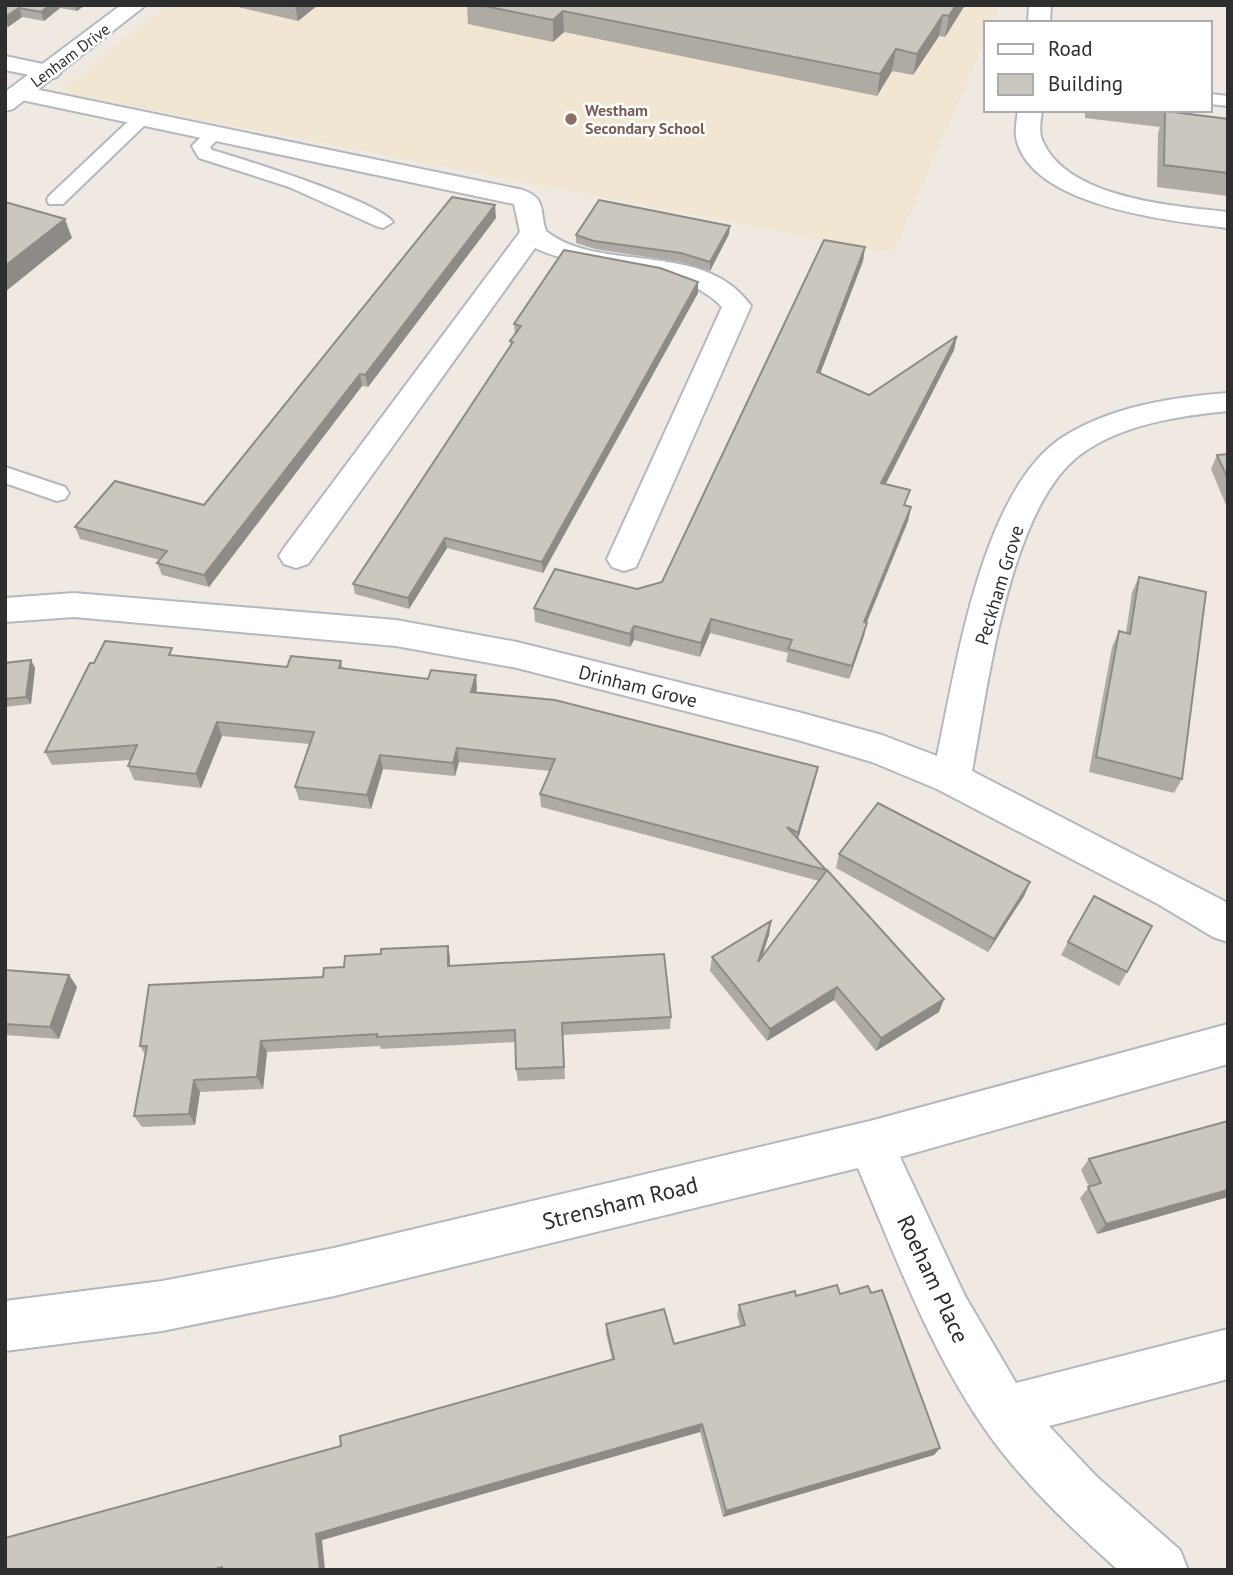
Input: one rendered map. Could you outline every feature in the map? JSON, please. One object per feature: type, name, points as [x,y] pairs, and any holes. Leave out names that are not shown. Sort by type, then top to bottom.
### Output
[{"type":"street","name":"Lenham Drive","points":[[13,99],[135,5]]},
{"type":"street","points":[[5,63],[49,72]]},
{"type":"street","points":[[13,99],[142,118],[514,195],[526,200],[533,232],[543,241],[568,253],[706,280],[723,288],[737,306],[624,559]]},
{"type":"street","points":[[1030,112],[1029,141],[1035,152],[1045,164],[1074,185],[1136,207],[1228,220]]},
{"type":"street","points":[[296,556],[533,232]]},
{"type":"street","name":"Peckham Grove","points":[[951,778],[985,623],[1008,540],[1037,481],[1055,459],[1088,436],[1142,416],[1190,405],[1228,402]]},
{"type":"street","name":"Drinham Grove","points":[[5,610],[74,605],[396,633],[517,656],[799,726],[882,750],[951,778],[1172,892],[1228,924]]},
{"type":"street","name":"Strensham Road","points":[[5,1326],[162,1306],[334,1272],[870,1143],[1228,1044]]},
{"type":"street","name":"Roeham Place","points":[[870,1143],[955,1331],[1004,1412],[1064,1482],[1160,1570]]},
{"type":"street","points":[[1004,1412],[1228,1354]]},
{"type":"lane","points":[[56,200],[142,118]]},
{"type":"lane","points":[[215,133],[201,146],[205,154],[247,165],[311,189],[383,222]]},
{"type":"lane","points":[[5,475],[57,493]]},
{"type":"shaded area","name":"Westham Secondary School","points":[[168,5],[1000,5],[993,21],[984,21],[984,42],[894,251],[880,251],[64,93],[63,90]]},
{"type":"building","points":[[5,5],[50,5],[41,12],[19,8],[5,17]]},
{"type":"building","points":[[480,5],[956,5],[949,16],[943,15],[917,54],[896,49],[880,74],[563,11],[553,20]]},
{"type":"building","points":[[1165,112],[1228,119],[1228,173],[1164,165]]},
{"type":"building","points":[[452,197],[495,205],[365,375],[360,374],[204,575],[157,563],[167,551],[75,527],[115,481],[204,505]]},
{"type":"building","points":[[599,200],[730,226],[710,262],[681,253],[594,241],[576,235]]},
{"type":"building","points":[[5,202],[65,219],[5,266]]},
{"type":"building","points":[[824,240],[865,247],[817,372],[869,395],[957,336],[881,483],[910,490],[904,505],[911,507],[864,622],[867,623],[852,666],[788,649],[792,640],[711,619],[701,643],[634,626],[630,634],[534,608],[555,569],[637,589],[662,582]]},
{"type":"building","points":[[564,250],[660,268],[698,282],[542,562],[445,538],[408,598],[353,584],[513,342],[510,341],[521,326],[514,324]]},
{"type":"building","points":[[1228,454],[1228,479],[1217,455]]},
{"type":"building","points":[[1139,577],[1206,592],[1182,779],[1096,757],[1119,631],[1130,634]]},
{"type":"building","points":[[105,641],[172,648],[169,655],[287,667],[291,656],[341,661],[339,668],[428,679],[431,670],[476,675],[471,692],[555,700],[818,767],[798,833],[787,827],[826,870],[540,794],[555,759],[457,748],[453,763],[380,755],[367,795],[295,787],[314,732],[217,722],[196,774],[128,766],[137,745],[45,752],[90,663],[94,663]]},
{"type":"building","points":[[31,660],[26,697],[5,699],[5,663]]},
{"type":"building","points":[[878,803],[1030,882],[994,939],[839,854]]},
{"type":"building","points":[[827,870],[944,999],[881,1038],[837,987],[770,1029],[712,957],[771,921],[758,962]]},
{"type":"building","points":[[1094,896],[1152,926],[1127,972],[1068,942]]},
{"type":"building","points":[[448,946],[448,966],[664,954],[671,1017],[562,1023],[564,1067],[516,1069],[515,1030],[261,1041],[257,1077],[194,1080],[189,1114],[134,1116],[147,1046],[140,1046],[149,985],[323,977],[324,968],[344,967],[345,956],[381,954],[381,949]]},
{"type":"building","points":[[5,970],[69,975],[50,1027],[5,1024]]},
{"type":"building","points":[[1228,1121],[1228,1190],[1106,1224],[1088,1187],[1101,1183],[1089,1159]]},
{"type":"building","points":[[837,1285],[840,1294],[868,1286],[871,1293],[882,1290],[940,1448],[726,1511],[702,1424],[316,1534],[320,1570],[222,1570],[222,1567],[212,1570],[5,1570],[5,1538],[341,1446],[340,1436],[614,1359],[606,1324],[664,1309],[674,1344],[745,1325],[739,1305],[795,1291],[796,1296]]},
{"type":"place","name":"Westham Secondary School","points":[[571,119]]}]
